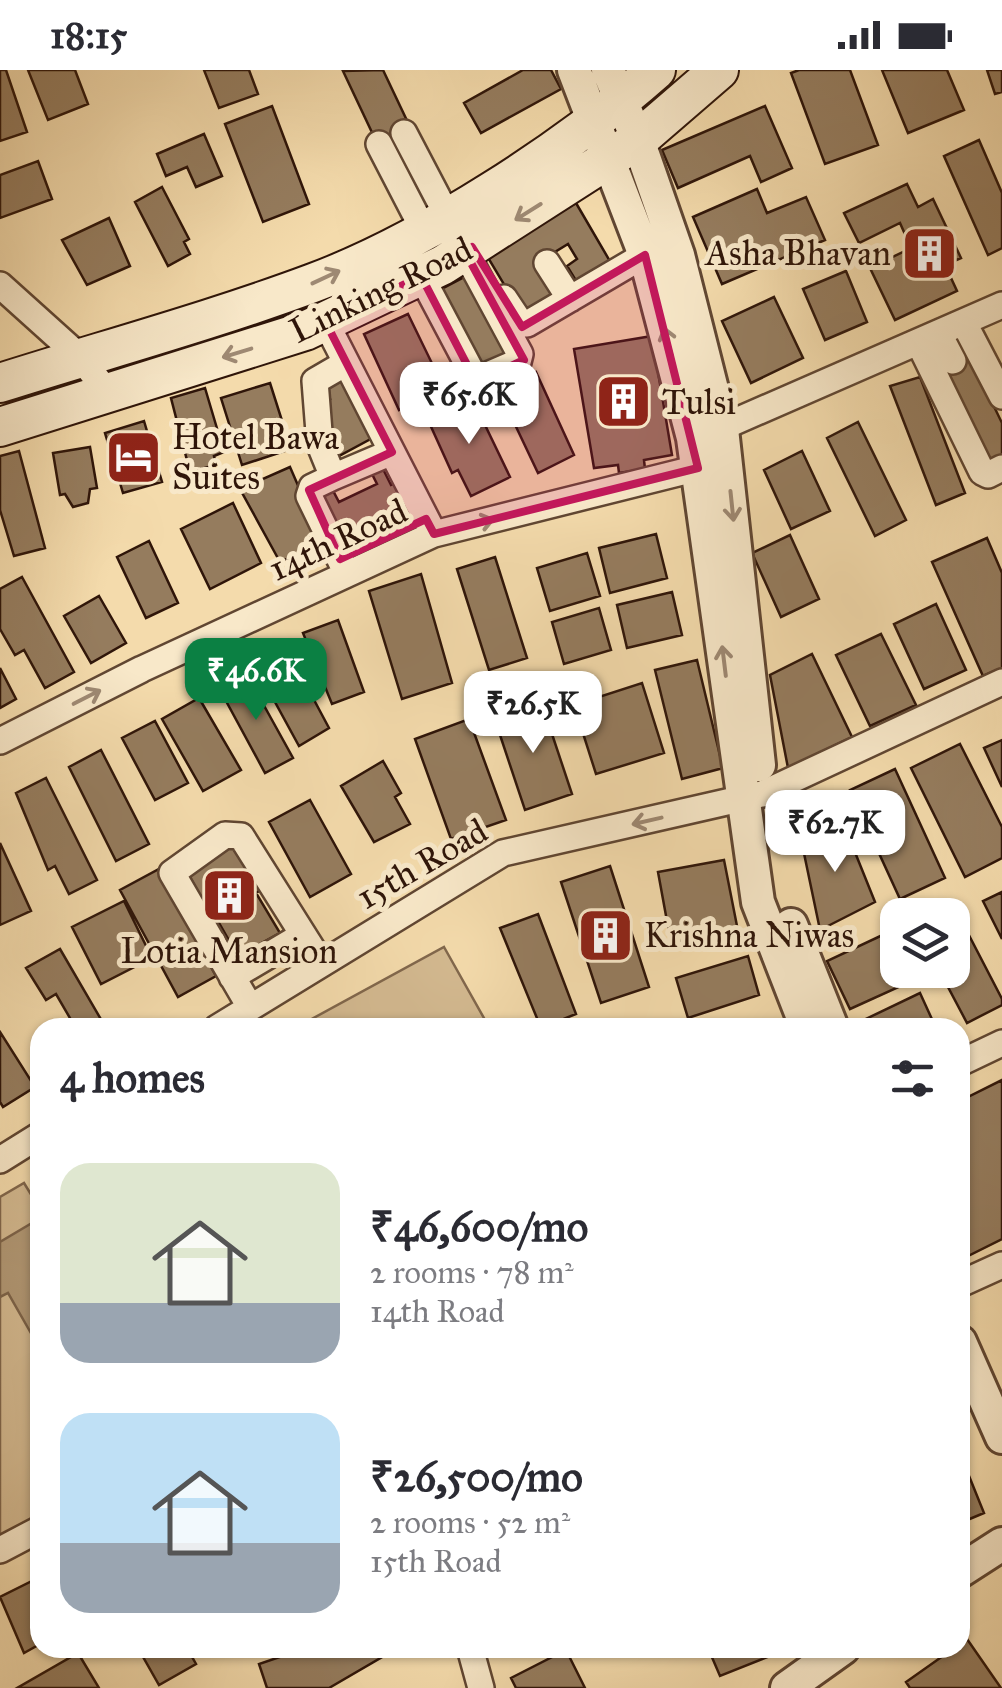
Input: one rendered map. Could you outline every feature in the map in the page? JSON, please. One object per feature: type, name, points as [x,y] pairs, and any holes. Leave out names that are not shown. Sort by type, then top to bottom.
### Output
[{"type":"main road","name":"Linking Road","points":[[0,383],[316,283],[436,223],[607,98],[656,70]]},
{"type":"main road","name":"Linking Road","points":[[0,427],[315,327],[421,276],[469,250],[624,150],[719,70]]},
{"type":"street","points":[[574,70],[607,98],[659,247],[710,449],[752,797],[758,902],[803,1018]]},
{"type":"street","points":[[404,133],[436,223]]},
{"type":"street","points":[[379,144],[436,223]]},
{"type":"street","points":[[469,250],[520,322],[530,322],[659,247]]},
{"type":"street","points":[[421,276],[476,380],[518,362],[520,354],[469,250]]},
{"type":"street","points":[[547,263],[570,298]]},
{"type":"street","points":[[0,285],[80,357],[108,393]]},
{"type":"street","name":"14th Road","points":[[0,742],[343,567],[430,527],[710,449],[1002,305]]},
{"type":"street","points":[[964,323],[1002,396]]},
{"type":"street","points":[[315,327],[336,368],[392,452],[430,527]]},
{"type":"street","points":[[929,338],[952,361]]},
{"type":"street","points":[[929,338],[982,472],[988,476],[1002,468]]},
{"type":"street","points":[[333,477],[320,445],[315,382],[336,368]]},
{"type":"street","points":[[343,567],[309,490],[392,452]]},
{"type":"street","name":"15th Road","points":[[233,1018],[503,853],[752,797],[1002,682]]},
{"type":"street","points":[[752,797],[778,895],[828,1018]]},
{"type":"street","points":[[250,1007],[172,872],[225,835],[240,836],[322,964]]},
{"type":"street","points":[[232,977],[303,935]]},
{"type":"street","points":[[970,1058],[1002,1042]]},
{"type":"street","points":[[0,1160],[30,1141]]},
{"type":"street","points":[[970,1279],[1002,1265]]},
{"type":"street","points":[[970,1367],[1002,1437]]},
{"type":"street","points":[[0,1550],[30,1534]]},
{"type":"street","points":[[970,1565],[1002,1544]]},
{"type":"street","points":[[473,1658],[481,1688]]},
{"type":"street","points":[[786,1688],[829,1658]]},
{"type":"highlighted area","points":[[472,247],[522,327],[645,255],[698,468],[434,534],[426,519],[340,559],[309,490],[392,452],[326,323],[421,276],[476,382],[524,360],[465,252]]},
{"type":"shaded area","points":[[444,947],[484,1018],[314,1018]]},
{"type":"shaded area","points":[[24,1183],[30,1193],[30,1523],[0,1539],[0,1197]]},
{"type":"shaded area","points":[[30,1224],[30,1332],[8,1293],[0,1297],[0,1242]]},
{"type":"building","points":[[0,70],[6,70],[27,132],[0,141]]},
{"type":"building","points":[[28,70],[75,70],[88,104],[48,120]]},
{"type":"building","points":[[204,70],[249,70],[258,94],[219,108]]},
{"type":"building","points":[[383,70],[410,127],[377,143],[343,71]]},
{"type":"building","points":[[523,70],[551,70],[561,89],[481,133],[464,103]]},
{"type":"building","points":[[850,70],[878,145],[825,164],[791,73]]},
{"type":"building","points":[[882,70],[947,70],[964,110],[908,133]]},
{"type":"building","points":[[987,70],[1002,70],[1002,92],[995,94]]},
{"type":"building","points":[[272,106],[309,204],[263,222],[225,124]]},
{"type":"building","points":[[765,106],[792,168],[761,182],[750,156],[678,188],[662,150]]},
{"type":"building","points":[[204,134],[222,176],[196,187],[187,167],[166,176],[157,154]]},
{"type":"building","points":[[979,140],[1002,193],[1002,248],[988,255],[944,156]]},
{"type":"building","points":[[38,161],[52,199],[0,218],[0,175]]},
{"type":"building","name":"Asha Bhavan","points":[[907,184],[918,207],[933,199],[961,258],[945,265],[957,291],[895,320],[870,268],[911,248],[900,223],[859,243],[844,213]]},
{"type":"building","points":[[162,187],[189,239],[184,242],[190,254],[168,266],[135,202]]},
{"type":"building","points":[[757,189],[767,213],[806,197],[825,240],[722,284],[693,217]]},
{"type":"building","points":[[576,203],[611,263],[578,284],[567,266],[577,259],[568,244],[537,263],[557,296],[523,316],[487,256]]},
{"type":"building","points":[[109,218],[130,266],[87,285],[62,240]]},
{"type":"building","points":[[846,271],[867,322],[825,340],[803,289]]},
{"type":"building","points":[[474,272],[516,352],[477,372],[436,292]]},
{"type":"building","points":[[774,297],[803,358],[751,383],[722,321]]},
{"type":"building","points":[[408,314],[442,384],[436,392],[399,410],[364,334]]},
{"type":"building","name":"Tulsi","points":[[652,336],[672,455],[644,460],[645,469],[619,473],[618,465],[594,468],[574,349]]},
{"type":"building","points":[[964,357],[970,357],[1002,423],[1002,460],[986,468],[943,374]]},
{"type":"building","points":[[344,371],[378,435],[339,456],[325,429],[326,401],[330,399],[322,383]]},
{"type":"building","points":[[536,372],[574,455],[538,473],[499,391]]},
{"type":"building","points":[[920,377],[965,493],[936,505],[890,386]]},
{"type":"building","points":[[270,383],[291,449],[242,465],[221,398]]},
{"type":"building","points":[[205,388],[224,452],[214,456],[216,465],[190,472],[171,398]]},
{"type":"building","points":[[472,398],[510,477],[471,496],[458,470],[452,473],[428,420]]},
{"type":"building","name":"Hotel Bawa Suites","points":[[144,421],[162,482],[123,493],[105,433]]},
{"type":"building","points":[[858,422],[906,520],[875,536],[827,438]]},
{"type":"building","points":[[90,447],[97,488],[90,489],[88,503],[73,507],[65,494],[60,495],[53,453]]},
{"type":"building","points":[[19,451],[45,548],[14,556],[0,510],[0,456]]},
{"type":"building","points":[[802,451],[830,511],[791,529],[764,470]]},
{"type":"building","points":[[290,467],[323,543],[280,562],[240,489]]},
{"type":"building","points":[[382,467],[391,485],[401,481],[416,512],[404,518],[400,511],[341,539],[316,492],[330,485],[339,502],[377,484],[371,472]]},
{"type":"building","points":[[233,503],[261,563],[210,589],[181,529]]},
{"type":"building","points":[[656,534],[667,578],[610,593],[599,548]]},
{"type":"building","points":[[790,535],[819,599],[781,617],[752,553]]},
{"type":"building","points":[[987,538],[1002,573],[1002,668],[983,676],[932,562]]},
{"type":"building","points":[[149,541],[178,603],[146,618],[117,557]]},
{"type":"building","points":[[587,553],[600,596],[550,611],[537,568]]},
{"type":"building","points":[[495,557],[527,658],[489,670],[457,569]]},
{"type":"building","points":[[421,574],[452,683],[402,699],[369,591]]},
{"type":"building","points":[[22,577],[74,672],[45,688],[24,650],[15,655],[0,629],[0,589]]},
{"type":"building","points":[[672,592],[682,635],[627,648],[617,605]]},
{"type":"building","points":[[99,596],[126,643],[91,663],[64,616]]},
{"type":"building","points":[[936,604],[966,670],[924,689],[894,624]]},
{"type":"building","points":[[599,608],[611,650],[564,664],[552,622]]},
{"type":"building","points":[[338,620],[364,692],[332,704],[303,633]]},
{"type":"building","points":[[881,634],[916,705],[870,726],[836,655]]},
{"type":"building","points":[[289,653],[329,728],[299,746],[257,669]]},
{"type":"building","points":[[812,654],[852,737],[788,768],[770,675]]},
{"type":"building","points":[[697,660],[723,768],[682,779],[655,670]]},
{"type":"building","points":[[0,668],[16,699],[0,708]]},
{"type":"building","points":[[246,673],[293,758],[265,773],[219,688]]},
{"type":"building","points":[[642,683],[664,753],[596,774],[574,705]]},
{"type":"building","points":[[199,698],[241,770],[203,791],[162,719]]},
{"type":"building","points":[[541,701],[572,794],[525,810],[494,717]]},
{"type":"building","points":[[469,719],[506,820],[451,839],[415,739]]},
{"type":"building","points":[[155,721],[188,783],[155,800],[122,738]]},
{"type":"building","points":[[1002,740],[1002,787],[984,748]]},
{"type":"building","points":[[960,744],[1002,827],[1002,858],[965,877],[911,768]]},
{"type":"building","points":[[101,750],[149,844],[116,861],[69,767]]},
{"type":"building","points":[[383,761],[401,793],[395,797],[410,824],[374,842],[341,786]]},
{"type":"building","points":[[895,769],[945,878],[900,898],[850,790]]},
{"type":"building","points":[[46,778],[97,880],[69,894],[55,866],[48,870],[16,793]]},
{"type":"building","points":[[310,800],[351,874],[310,897],[269,822]]},
{"type":"building","points":[[842,820],[875,902],[820,930],[801,839]]},
{"type":"building","name":"Lotia Mansion","points":[[228,838],[264,888],[256,893],[280,933],[238,956],[215,916],[203,923],[192,903],[201,898],[183,864]]},
{"type":"building","points":[[0,843],[31,911],[0,925]]},
{"type":"building","points":[[724,860],[738,931],[671,943],[658,872]]},
{"type":"building","name":"Krishna Niwas","points":[[610,866],[649,987],[601,1003],[561,882]]},
{"type":"building","points":[[159,869],[216,976],[178,997],[120,890]]},
{"type":"building","points":[[1002,892],[1002,939],[983,901]]},
{"type":"building","points":[[124,901],[152,958],[101,984],[72,927]]},
{"type":"building","points":[[538,914],[576,1014],[537,1018],[500,928]]},
{"type":"building","points":[[880,936],[880,988],[896,988],[850,1009],[827,961]]},
{"type":"building","points":[[970,937],[1002,1005],[970,1021],[949,988],[970,988]]},
{"type":"building","points":[[60,949],[100,1018],[70,1018],[56,994],[46,1000],[26,968]]},
{"type":"building","points":[[748,956],[759,995],[688,1018],[676,978]]},
{"type":"building","points":[[920,993],[931,1018],[868,1018]]},
{"type":"building","points":[[0,1032],[30,1079],[30,1090],[3,1107]]},
{"type":"building","points":[[1002,1080],[1002,1239],[970,1255],[970,1096]]},
{"type":"building","points":[[970,1478],[984,1513],[970,1519]]},
{"type":"building","points":[[30,1582],[30,1650],[24,1653],[0,1597]]},
{"type":"building","points":[[970,1643],[1001,1688],[910,1688],[906,1682],[940,1658],[970,1658]]},
{"type":"building","points":[[69,1658],[81,1658],[99,1688],[17,1688]]},
{"type":"building","points":[[144,1658],[193,1658],[196,1664],[159,1685]]},
{"type":"building","points":[[277,1658],[380,1658],[329,1688],[267,1688],[259,1664]]},
{"type":"building","points":[[550,1658],[570,1658],[585,1688],[516,1688],[511,1678]]},
{"type":"building","points":[[712,1658],[765,1658],[720,1676]]},
{"type":"place","name":"Asha Bhavan","points":[[930,253]]},
{"type":"place","name":"Tulsi","points":[[623,402]]},
{"type":"place","name":"Hotel Bawa Suites","points":[[133,457]]},
{"type":"place","name":"Lotia Mansion","points":[[229,895]]},
{"type":"place","name":"Krishna Niwas","points":[[605,935]]}]
